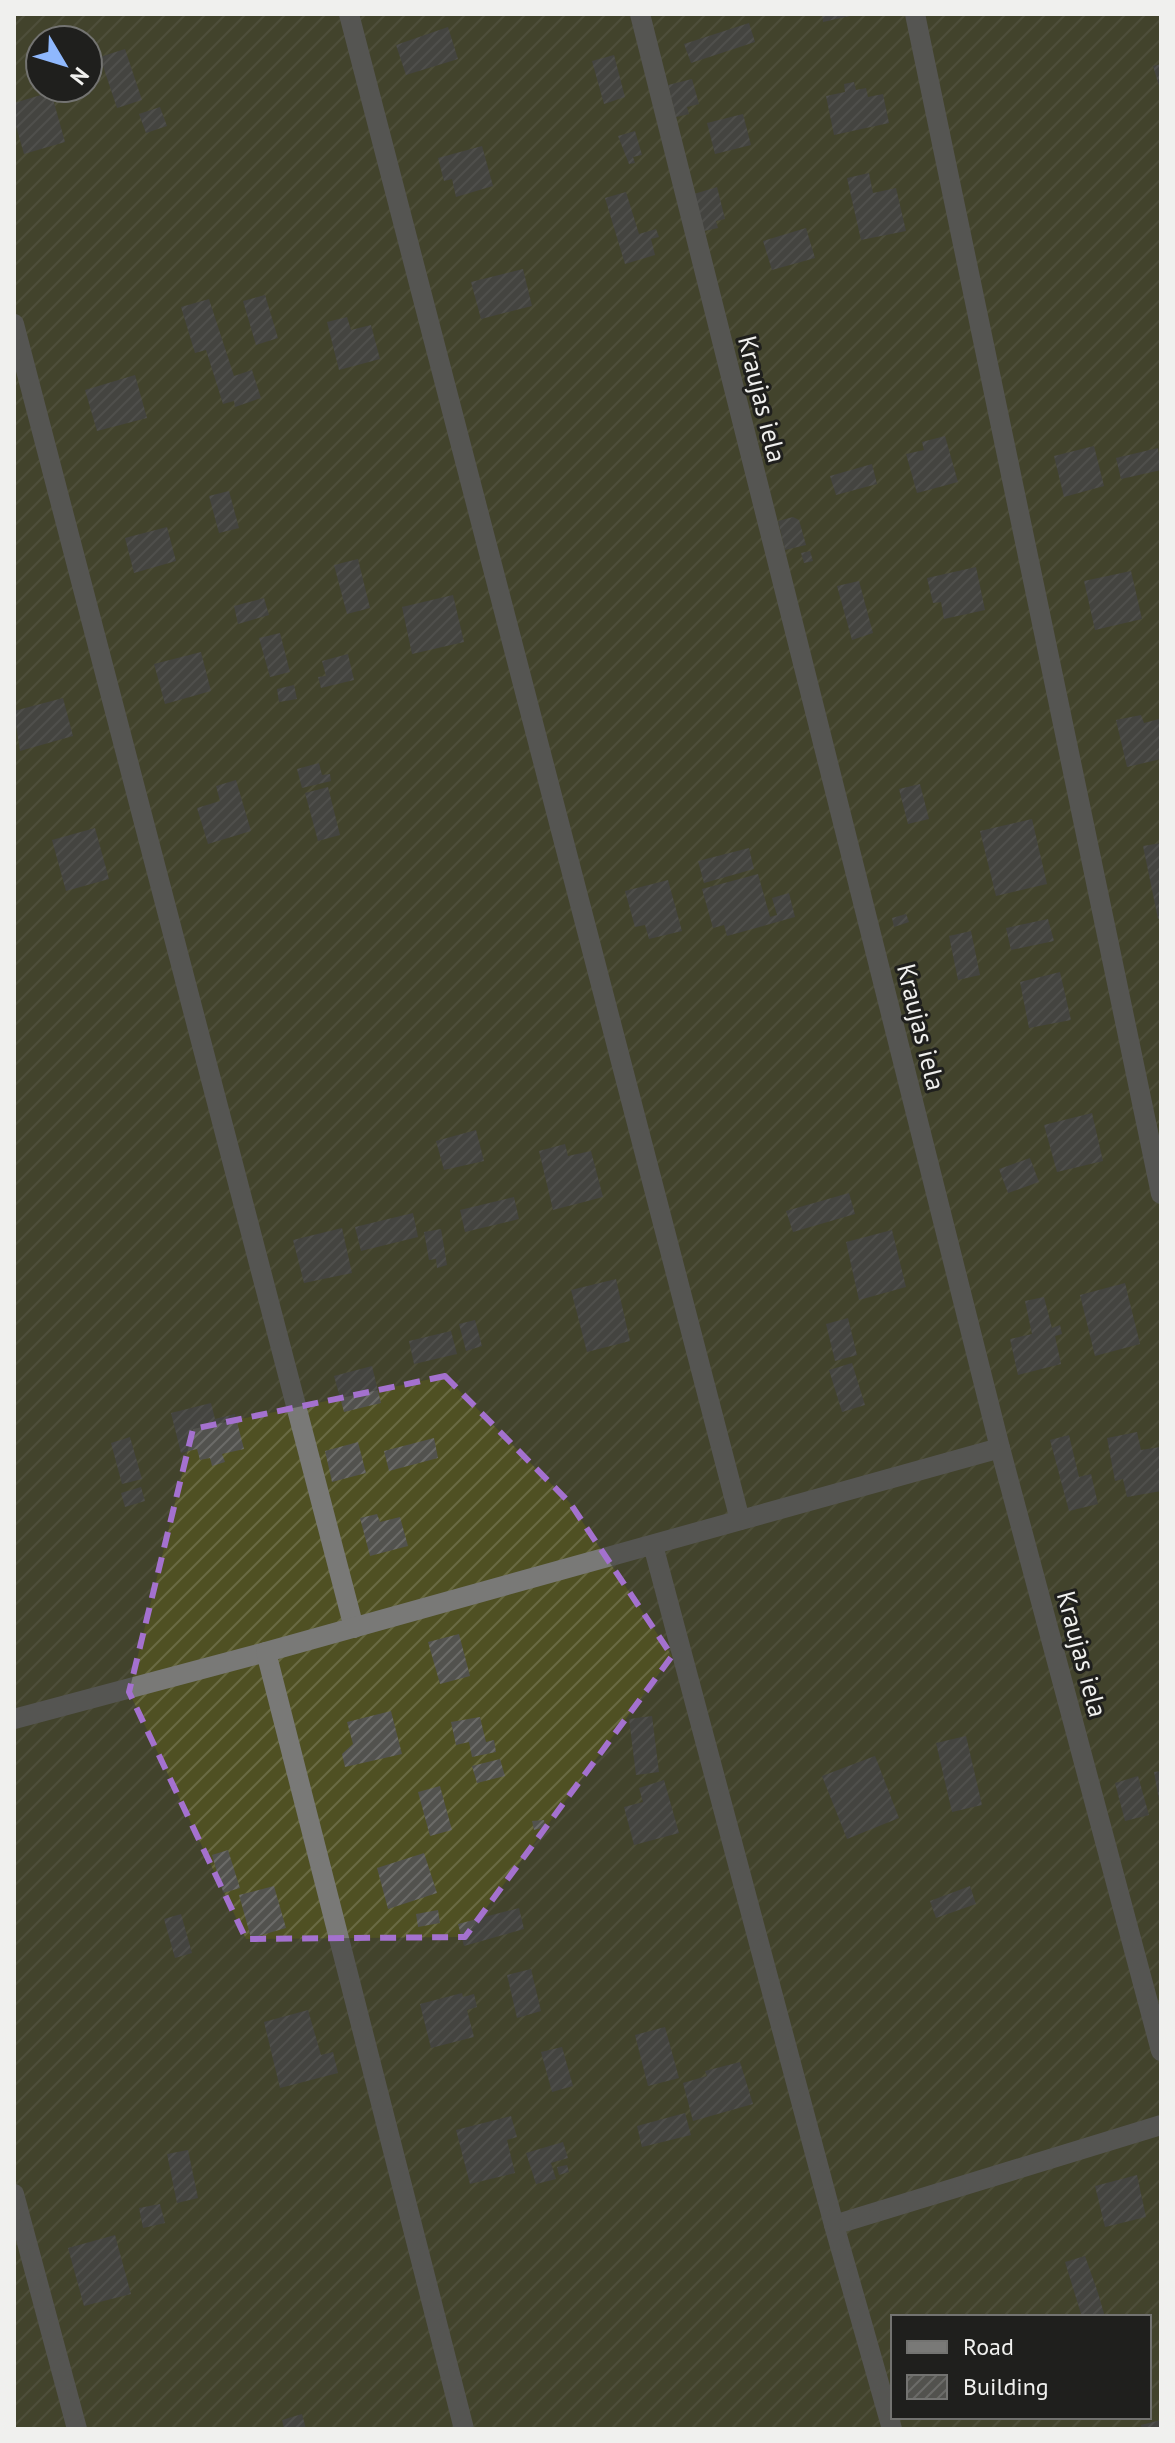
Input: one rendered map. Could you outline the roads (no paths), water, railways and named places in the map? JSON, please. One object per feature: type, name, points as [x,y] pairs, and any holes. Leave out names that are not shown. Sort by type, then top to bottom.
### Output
[{"type":"street","points":[[349,14],[740,1520]]},
{"type":"street","name":"Kraujas iela","points":[[640,14],[1000,1448],[1161,2051]]},
{"type":"street","points":[[915,14],[1161,1194]]},
{"type":"street","points":[[14,324],[354,1628]]},
{"type":"street","points":[[14,1719],[1000,1448]]},
{"type":"street","points":[[653,1545],[834,2225],[892,2429]]},
{"type":"street","points":[[266,1652],[464,2429]]},
{"type":"street","points":[[834,2225],[1161,2125]]},
{"type":"street","points":[[14,2194],[77,2429]]}]
